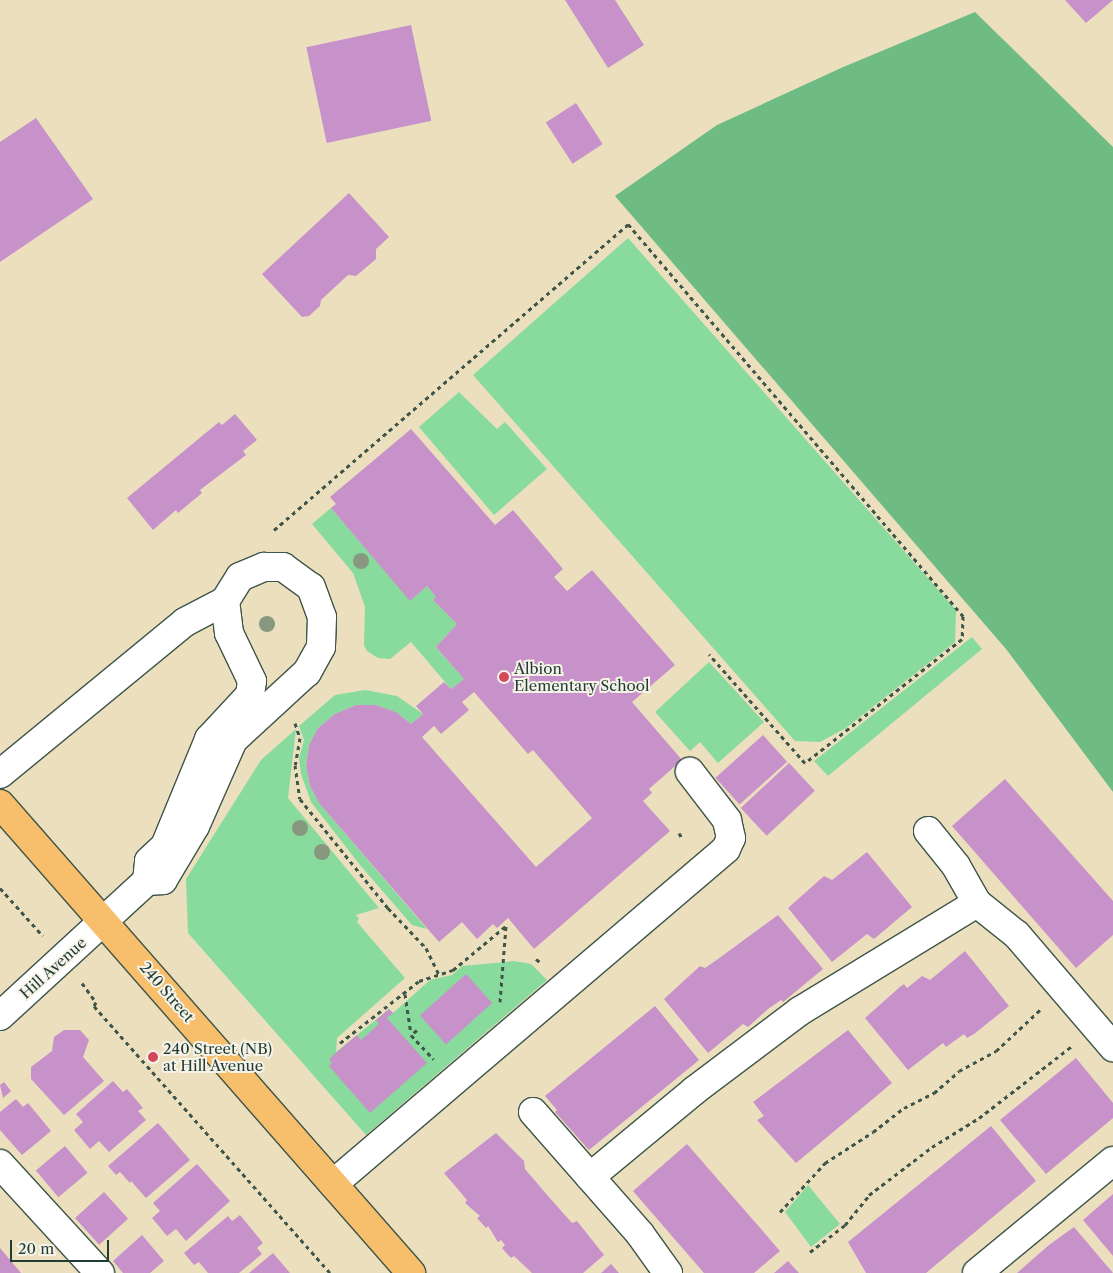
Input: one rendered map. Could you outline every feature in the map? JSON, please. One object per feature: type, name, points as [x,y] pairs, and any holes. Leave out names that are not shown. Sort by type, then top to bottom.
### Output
[{"type":"main road","name":"240 Street","points":[[0,804],[105,920],[410,1273]]},
{"type":"street","points":[[0,774],[185,622],[225,601],[240,577],[264,567],[283,567],[311,587],[318,600],[322,617],[321,647],[307,672],[233,740],[195,826],[163,880],[147,881],[149,861],[165,846],[209,739],[250,695],[252,681],[229,633],[225,601]]},
{"type":"street","points":[[333,1184],[726,849],[731,838],[727,820],[690,772]]},
{"type":"street","points":[[928,830],[956,866],[977,903],[1017,935],[1113,1048]]},
{"type":"street","name":"Hill Avenue","points":[[0,1016],[147,881]]},
{"type":"street","points":[[590,1177],[695,1090],[800,1012],[977,903]]},
{"type":"street","points":[[534,1112],[640,1234],[668,1273]]},
{"type":"street","points":[[977,1273],[1113,1161]]},
{"type":"street","points":[[0,1164],[100,1273]]},
{"type":"path","points":[[274,530],[628,224],[963,616],[962,639],[804,763],[709,654]]},
{"type":"path","points":[[295,722],[300,738],[295,765],[300,799],[388,908],[426,948],[439,975]]},
{"type":"path","points":[[678,833],[682,838]]},
{"type":"path","points":[[0,888],[22,914]]},
{"type":"path","points":[[340,1043],[391,1001],[405,994],[419,981],[453,970],[506,925],[499,1005]]},
{"type":"path","points":[[536,959],[540,962]]},
{"type":"path","points":[[405,994],[411,1035]]},
{"type":"path","points":[[96,1002],[94,1006],[330,1273]]},
{"type":"path","points":[[780,1212],[824,1163],[873,1132],[904,1108],[934,1093],[959,1071],[996,1051],[1043,1008]]},
{"type":"path","points":[[810,1252],[845,1225],[868,1195],[932,1147],[979,1118],[1076,1042]]},
{"type":"green space","points":[[975,12],[1113,147],[1113,792],[1006,649],[615,196],[717,125],[841,68]]},
{"type":"green space","points":[[628,238],[956,610],[955,642],[846,728],[820,742],[795,741],[473,375]]},
{"type":"green space","points":[[459,392],[497,429],[505,422],[547,469],[494,515],[419,427]]},
{"type":"green space","points":[[331,508],[410,600],[427,586],[436,597],[433,600],[457,624],[436,647],[464,679],[451,689],[411,642],[390,659],[378,658],[367,651],[364,645],[365,607],[353,573],[312,524]]},
{"type":"green space","points":[[972,637],[982,649],[828,776],[814,761]]},
{"type":"green space","points":[[709,662],[764,722],[718,763],[700,742],[690,751],[655,712]]},
{"type":"green space","points":[[365,690],[397,696],[423,714],[411,724],[396,712],[376,705],[356,705],[335,714],[318,728],[309,745],[306,766],[310,786],[319,803],[427,929],[412,925],[360,865],[311,802],[301,774],[299,758],[304,740],[299,726],[335,695]]},
{"type":"green space","points":[[296,729],[288,798],[379,908],[356,915],[359,919],[357,922],[405,978],[337,1038],[336,1052],[389,1009],[393,1013],[430,980],[452,975],[462,966],[514,961],[531,964],[547,980],[366,1135],[188,933],[186,879],[261,760]]},
{"type":"green space","points":[[808,1185],[840,1224],[811,1247],[785,1212]]},
{"type":"building","points":[[565,0],[615,0],[644,45],[608,68]]},
{"type":"building","points":[[1065,0],[1113,0],[1086,23]]},
{"type":"building","points":[[411,25],[431,121],[327,143],[306,47]]},
{"type":"building","points":[[576,103],[603,144],[572,164],[546,123]]},
{"type":"building","points":[[36,118],[93,199],[0,262],[0,142]]},
{"type":"building","points":[[349,193],[389,237],[376,249],[376,259],[356,276],[348,275],[321,300],[320,306],[309,316],[302,317],[262,274]]},
{"type":"building","points":[[235,414],[257,440],[243,451],[246,455],[200,490],[202,493],[178,513],[176,510],[153,530],[127,498],[219,422],[222,425]]},
{"type":"building","points":[[411,429],[495,525],[513,510],[563,569],[554,577],[567,591],[592,570],[675,665],[632,702],[682,760],[649,789],[652,793],[643,801],[670,831],[534,949],[508,918],[497,928],[493,924],[477,939],[462,922],[439,942],[319,803],[310,786],[306,766],[309,745],[318,728],[335,714],[356,705],[376,705],[396,712],[411,724],[423,714],[416,706],[444,682],[451,689],[464,679],[436,647],[457,624],[433,600],[436,597],[427,586],[410,601],[331,508],[336,504],[330,497]],"holes":[[[474,692],[528,754],[533,750],[592,818],[536,867],[422,737],[434,726],[441,734],[469,710],[462,702]]]},
{"type":"building","points":[[763,735],[787,762],[740,805],[715,778]]},
{"type":"building","points":[[789,763],[815,791],[767,836],[741,808]]},
{"type":"building","points":[[1005,779],[1113,901],[1113,935],[1076,968],[952,826]]},
{"type":"building","points":[[867,852],[912,907],[874,939],[867,934],[832,962],[788,908],[824,876],[832,880]]},
{"type":"building","points":[[778,915],[823,969],[783,1002],[781,1000],[768,1009],[748,1027],[743,1024],[708,1053],[664,999],[700,966],[705,968]]},
{"type":"building","points":[[965,951],[1009,1006],[974,1034],[967,1038],[964,1034],[946,1047],[943,1043],[908,1070],[865,1018],[901,986],[904,984],[907,988],[922,976],[930,980]]},
{"type":"building","points":[[466,974],[492,1003],[446,1044],[420,1015]]},
{"type":"building","points":[[655,1006],[699,1060],[589,1150],[555,1112],[557,1110],[545,1096]]},
{"type":"building","points":[[389,1009],[393,1013],[387,1018],[427,1063],[370,1113],[329,1066],[332,1063],[329,1059],[357,1035],[361,1040],[379,1024],[376,1020]]},
{"type":"building","points":[[64,1030],[80,1030],[89,1040],[83,1057],[104,1081],[64,1115],[31,1079],[31,1067],[52,1051],[54,1037]]},
{"type":"building","points":[[848,1030],[892,1083],[796,1163],[757,1120],[764,1116],[753,1102]]},
{"type":"building","points":[[1076,1058],[1113,1103],[1113,1118],[1046,1174],[1000,1120]]},
{"type":"building","points":[[113,1081],[123,1092],[127,1089],[143,1108],[138,1111],[146,1120],[109,1152],[99,1141],[90,1149],[74,1130],[83,1122],[76,1114]]},
{"type":"building","points":[[4,1082],[11,1091],[3,1098],[0,1085]]},
{"type":"building","points":[[16,1099],[23,1107],[28,1103],[51,1131],[22,1155],[0,1130],[0,1112]]},
{"type":"building","points":[[158,1123],[190,1160],[146,1198],[131,1181],[130,1183],[120,1172],[116,1175],[108,1166]]},
{"type":"building","points":[[991,1126],[1036,1181],[926,1273],[866,1273],[848,1242]]},
{"type":"building","points":[[496,1133],[524,1161],[525,1169],[548,1196],[572,1223],[577,1221],[604,1255],[583,1273],[532,1273],[514,1256],[511,1258],[502,1248],[505,1245],[501,1240],[498,1242],[488,1226],[486,1228],[477,1218],[480,1216],[465,1203],[467,1200],[444,1173]]},
{"type":"building","points":[[687,1144],[780,1251],[754,1273],[704,1273],[633,1191]]},
{"type":"building","points":[[65,1146],[87,1173],[58,1197],[36,1170]]},
{"type":"building","points":[[197,1164],[230,1201],[186,1241],[176,1229],[167,1236],[152,1218],[160,1211],[153,1203]]},
{"type":"building","points":[[104,1192],[128,1219],[99,1245],[75,1218]]},
{"type":"building","points":[[1113,1194],[1113,1256],[1083,1220]]},
{"type":"building","points":[[240,1215],[263,1243],[257,1248],[262,1254],[239,1273],[208,1273],[199,1262],[194,1265],[184,1253],[228,1216],[232,1221]]},
{"type":"building","points":[[1074,1227],[1113,1273],[1017,1273],[1049,1245]]},
{"type":"building","points":[[142,1235],[164,1261],[150,1273],[123,1273],[113,1261]]},
{"type":"building","points":[[0,1248],[21,1273],[0,1273]]},
{"type":"building","points":[[273,1253],[290,1273],[249,1273]]},
{"type":"building","points":[[788,1261],[799,1273],[774,1273]]},
{"type":"building","points":[[611,1264],[619,1273],[601,1273]]},
{"type":"place","name":"Albion Elementary School","points":[[504,677]]},
{"type":"place","name":"240 Street (NB) at Hill Avenue","points":[[153,1057]]}]
